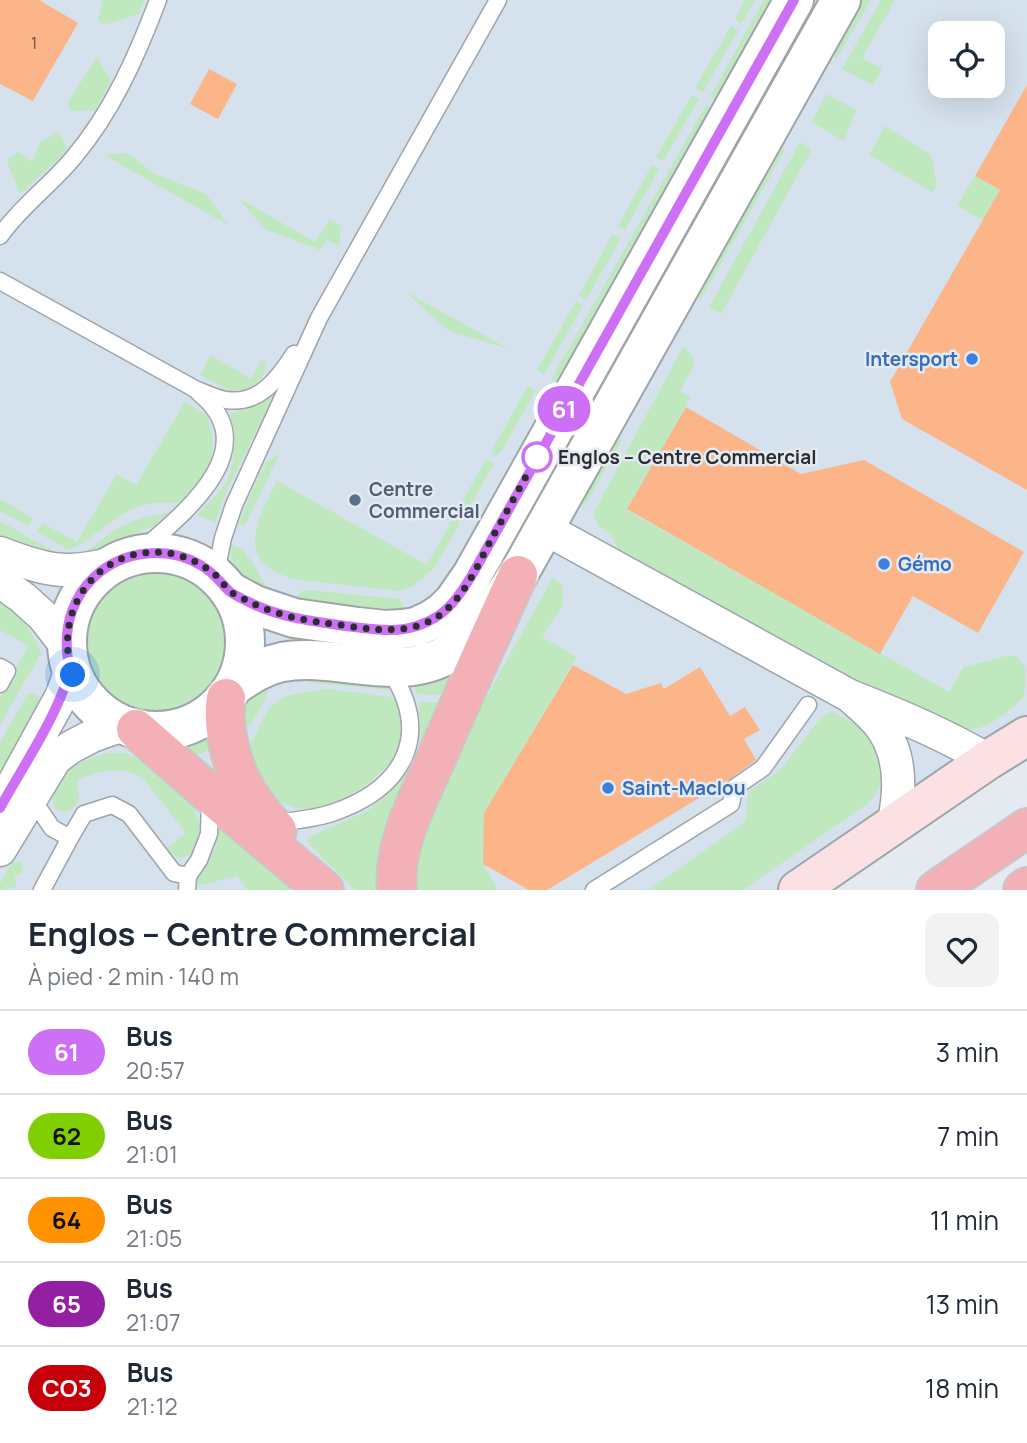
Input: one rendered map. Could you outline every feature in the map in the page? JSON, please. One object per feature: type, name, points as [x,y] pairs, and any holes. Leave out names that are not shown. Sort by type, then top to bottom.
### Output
[{"type":"highway","points":[[397,890],[397,861],[409,823],[518,575]]},
{"type":"highway","points":[[230,692],[225,714],[227,735],[236,770],[247,793],[271,823],[334,890]]},
{"type":"highway","points":[[130,727],[324,890]]},
{"type":"highway","points":[[936,890],[1027,828]]},
{"type":"highway","points":[[1023,890],[1027,887]]},
{"type":"main road","points":[[798,890],[1027,736]]},
{"type":"street","points":[[0,553],[53,570],[65,571],[166,553],[205,567],[225,585],[255,605],[294,618],[385,630],[416,626],[443,612],[472,575],[794,0]]},
{"type":"street","points":[[0,581],[43,616],[69,657],[77,683],[87,698],[107,716],[130,727],[161,731],[178,729],[193,723],[214,710],[230,692],[261,668],[284,662],[325,660],[388,667],[422,665],[451,652],[494,610],[518,575],[841,0]]},
{"type":"street","points":[[544,528],[850,696],[938,733],[988,760]]},
{"type":"street","points":[[0,808],[61,697],[68,678],[67,637],[70,618],[82,592],[93,578],[127,558]]},
{"type":"street","points":[[225,585],[241,615],[245,633],[242,669],[230,692]]},
{"type":"street","points":[[850,696],[879,724],[893,749],[898,782],[893,825]]},
{"type":"street","points":[[0,849],[51,765],[62,752],[92,736],[130,727]]},
{"type":"lane","points":[[0,236],[22,208],[72,160],[96,130],[133,61],[158,0]]},
{"type":"lane","points":[[0,281],[195,389],[223,400],[238,401],[254,397],[269,388],[281,375],[318,318],[498,0]]},
{"type":"lane","points":[[225,585],[219,558],[234,505],[318,318]]},
{"type":"lane","points":[[127,558],[184,512],[202,493],[217,472],[224,455],[224,435],[219,415],[210,402],[195,389]]},
{"type":"lane","points":[[271,823],[306,820],[346,808],[374,791],[394,774],[407,752],[411,726],[410,714],[400,685],[388,667]]},
{"type":"lane","points":[[594,890],[731,804],[734,788],[763,768],[808,705]]},
{"type":"lane","points":[[42,890],[84,814],[112,804],[129,814],[174,873],[187,883],[209,834],[210,794]]},
{"type":"lane","points":[[31,797],[52,828],[70,838]]},
{"type":"shaded area","points":[[0,0],[1027,0],[1027,736],[826,890],[0,890]]},
{"type":"green space","points":[[103,0],[145,0],[139,14],[103,25],[98,20]]},
{"type":"green space","points":[[745,0],[755,0],[741,24],[735,19]]},
{"type":"green space","points":[[764,0],[777,0],[719,102],[710,97]]},
{"type":"green space","points":[[813,0],[823,0],[754,123],[747,119]]},
{"type":"green space","points":[[859,0],[871,0],[836,59],[832,52]]},
{"type":"green space","points":[[881,0],[895,0],[862,58],[882,69],[873,85],[842,69]]},
{"type":"green space","points":[[731,26],[738,30],[703,92],[695,88]]},
{"type":"green space","points":[[97,57],[111,81],[95,110],[71,111],[67,104]]},
{"type":"green space","points":[[827,94],[856,110],[844,141],[811,122]]},
{"type":"green space","points":[[692,95],[699,99],[663,161],[656,157]]},
{"type":"green space","points":[[706,105],[714,110],[560,384],[551,380]]},
{"type":"green space","points":[[742,126],[750,130],[597,403],[587,398]]},
{"type":"green space","points":[[885,126],[931,155],[937,185],[932,192],[869,155]]},
{"type":"green space","points":[[59,132],[68,150],[20,194],[7,161],[18,152],[32,162],[41,141]]},
{"type":"green space","points":[[800,142],[812,149],[721,314],[709,307]]},
{"type":"green space","points":[[777,146],[785,150],[700,301],[697,294]]},
{"type":"green space","points":[[128,153],[153,173],[206,194],[228,225],[104,155]]},
{"type":"green space","points":[[652,165],[659,169],[625,230],[618,226]]},
{"type":"green space","points":[[975,176],[1027,206],[1027,245],[957,206]]},
{"type":"green space","points":[[237,197],[315,242],[330,219],[341,226],[339,246],[327,240],[320,250],[265,229]]},
{"type":"green space","points":[[613,234],[621,238],[586,300],[579,295]]},
{"type":"green space","points":[[406,292],[509,349],[449,331]]},
{"type":"green space","points":[[576,301],[583,305],[544,375],[537,370]]},
{"type":"green space","points":[[683,347],[695,363],[680,391],[691,397],[627,510],[949,692],[964,667],[1016,656],[1026,668],[1024,697],[1019,702],[993,722],[972,729],[931,716],[875,687],[871,694],[617,550],[613,538],[598,525],[594,512]]},
{"type":"green space","points":[[211,355],[251,379],[261,360],[265,361],[264,373],[261,379],[244,391],[228,390],[200,375]]},
{"type":"green space","points":[[528,386],[535,391],[501,452],[495,456],[492,450]]},
{"type":"green space","points":[[277,390],[225,494],[216,523],[197,515],[221,489],[231,468],[233,450],[230,413],[255,406]]},
{"type":"green space","points":[[185,402],[207,415],[213,443],[209,464],[204,473],[179,503],[140,506],[69,550],[37,532],[42,523],[77,542],[117,474],[136,485]]},
{"type":"green space","points":[[614,435],[622,440],[583,509],[582,500]]},
{"type":"green space","points":[[280,453],[247,521],[243,526],[238,526],[267,462]]},
{"type":"green space","points":[[486,459],[494,463],[435,567],[412,587],[399,591],[299,580],[278,573],[265,564],[257,553],[257,527],[277,481],[427,565]]},
{"type":"green space","points":[[0,499],[33,518],[28,526],[0,511]]},
{"type":"green space","points":[[169,513],[155,525],[113,544],[96,555],[78,559],[130,522]]},
{"type":"green space","points":[[0,521],[60,555],[58,558],[0,538]]},
{"type":"green space","points":[[231,544],[243,549],[272,597],[241,578],[233,564]]},
{"type":"green space","points":[[156,572],[182,577],[205,592],[220,615],[225,641],[220,667],[205,690],[182,705],[156,710],[130,705],[107,690],[92,667],[87,641],[92,615],[107,592],[130,577]]},
{"type":"green space","points":[[553,577],[563,587],[562,606],[542,637],[577,657],[484,813],[483,864],[498,890],[408,890],[409,864],[482,701]]},
{"type":"green space","points":[[307,590],[399,599],[404,608],[401,612],[365,612],[297,602],[297,596]]},
{"type":"green space","points":[[0,595],[22,611],[41,653],[0,725],[0,697],[28,646],[0,630]]},
{"type":"green space","points":[[463,658],[452,695],[417,694],[411,678]]},
{"type":"green space","points":[[313,670],[386,685],[390,690],[312,683],[299,679]]},
{"type":"green space","points":[[272,676],[261,708],[241,735],[243,711],[249,691]]},
{"type":"green space","points":[[328,689],[391,697],[398,701],[400,734],[394,758],[378,775],[356,791],[321,809],[300,809],[266,796],[244,748],[253,739],[267,711],[281,699],[298,693]]},
{"type":"green space","points":[[28,693],[37,695],[40,701],[0,772],[0,743]]},
{"type":"green space","points":[[419,702],[448,702],[387,890],[355,890],[308,843],[307,838],[369,810],[410,769],[418,753],[421,732]]},
{"type":"green space","points":[[833,712],[863,730],[876,752],[880,774],[879,787],[866,805],[743,890],[648,890],[741,825],[746,818],[748,792],[780,770],[822,716]]},
{"type":"green space","points":[[218,728],[219,746],[184,761],[169,748],[195,741]]},
{"type":"green space","points":[[110,753],[124,753],[147,761],[194,803],[200,828],[192,853],[182,858],[171,855],[167,848],[186,833],[142,777],[134,773],[117,770],[77,780],[79,801],[70,810],[62,812],[54,808],[51,790],[63,776],[84,761]]},
{"type":"green space","points":[[219,823],[299,890],[247,890],[237,876],[197,886],[197,878],[216,847]]},
{"type":"green space","points":[[12,862],[21,862],[23,873],[15,875],[16,887],[0,890],[0,884]]},
{"type":"building","points":[[0,0],[39,0],[78,23],[33,101],[0,84]]},
{"type":"building","points":[[209,69],[237,84],[218,119],[190,104]]},
{"type":"building","points":[[1027,85],[1027,490],[902,419],[890,382],[1000,190],[975,176]]},
{"type":"building","name":"Gémo","points":[[686,407],[801,474],[864,460],[1024,552],[978,633],[913,596],[880,654],[627,509]]},
{"type":"building","name":"Saint-Maclou","points":[[573,665],[626,694],[661,683],[664,689],[700,667],[730,716],[745,707],[760,730],[744,739],[756,760],[727,781],[547,890],[529,890],[483,864],[484,813]]},
{"type":"bus line","name":"61","points":[[0,808],[44,730],[68,678],[70,666],[67,637],[72,610],[93,578],[117,562],[146,553],[177,555],[205,567],[229,591],[255,605],[307,621],[358,627],[385,630],[416,626],[431,620],[454,601],[472,575],[794,0]]},
{"type":"place","name":"Intersport","points":[[972,359]]},
{"type":"place","name":"Englos – Centre Commercial","points":[[537,457]]},
{"type":"place","name":"Centre Commercial","points":[[355,500]]},
{"type":"place","name":"Gémo","points":[[884,564]]},
{"type":"place","name":"Saint-Maclou","points":[[608,788]]},
{"type":"route","points":[[73,675],[67,654],[67,637],[72,610],[82,592],[93,578],[109,566],[146,553],[166,553],[196,562],[220,580],[229,591],[255,605],[294,618],[385,630],[416,626],[431,620],[443,612],[463,589],[537,457]]}]
